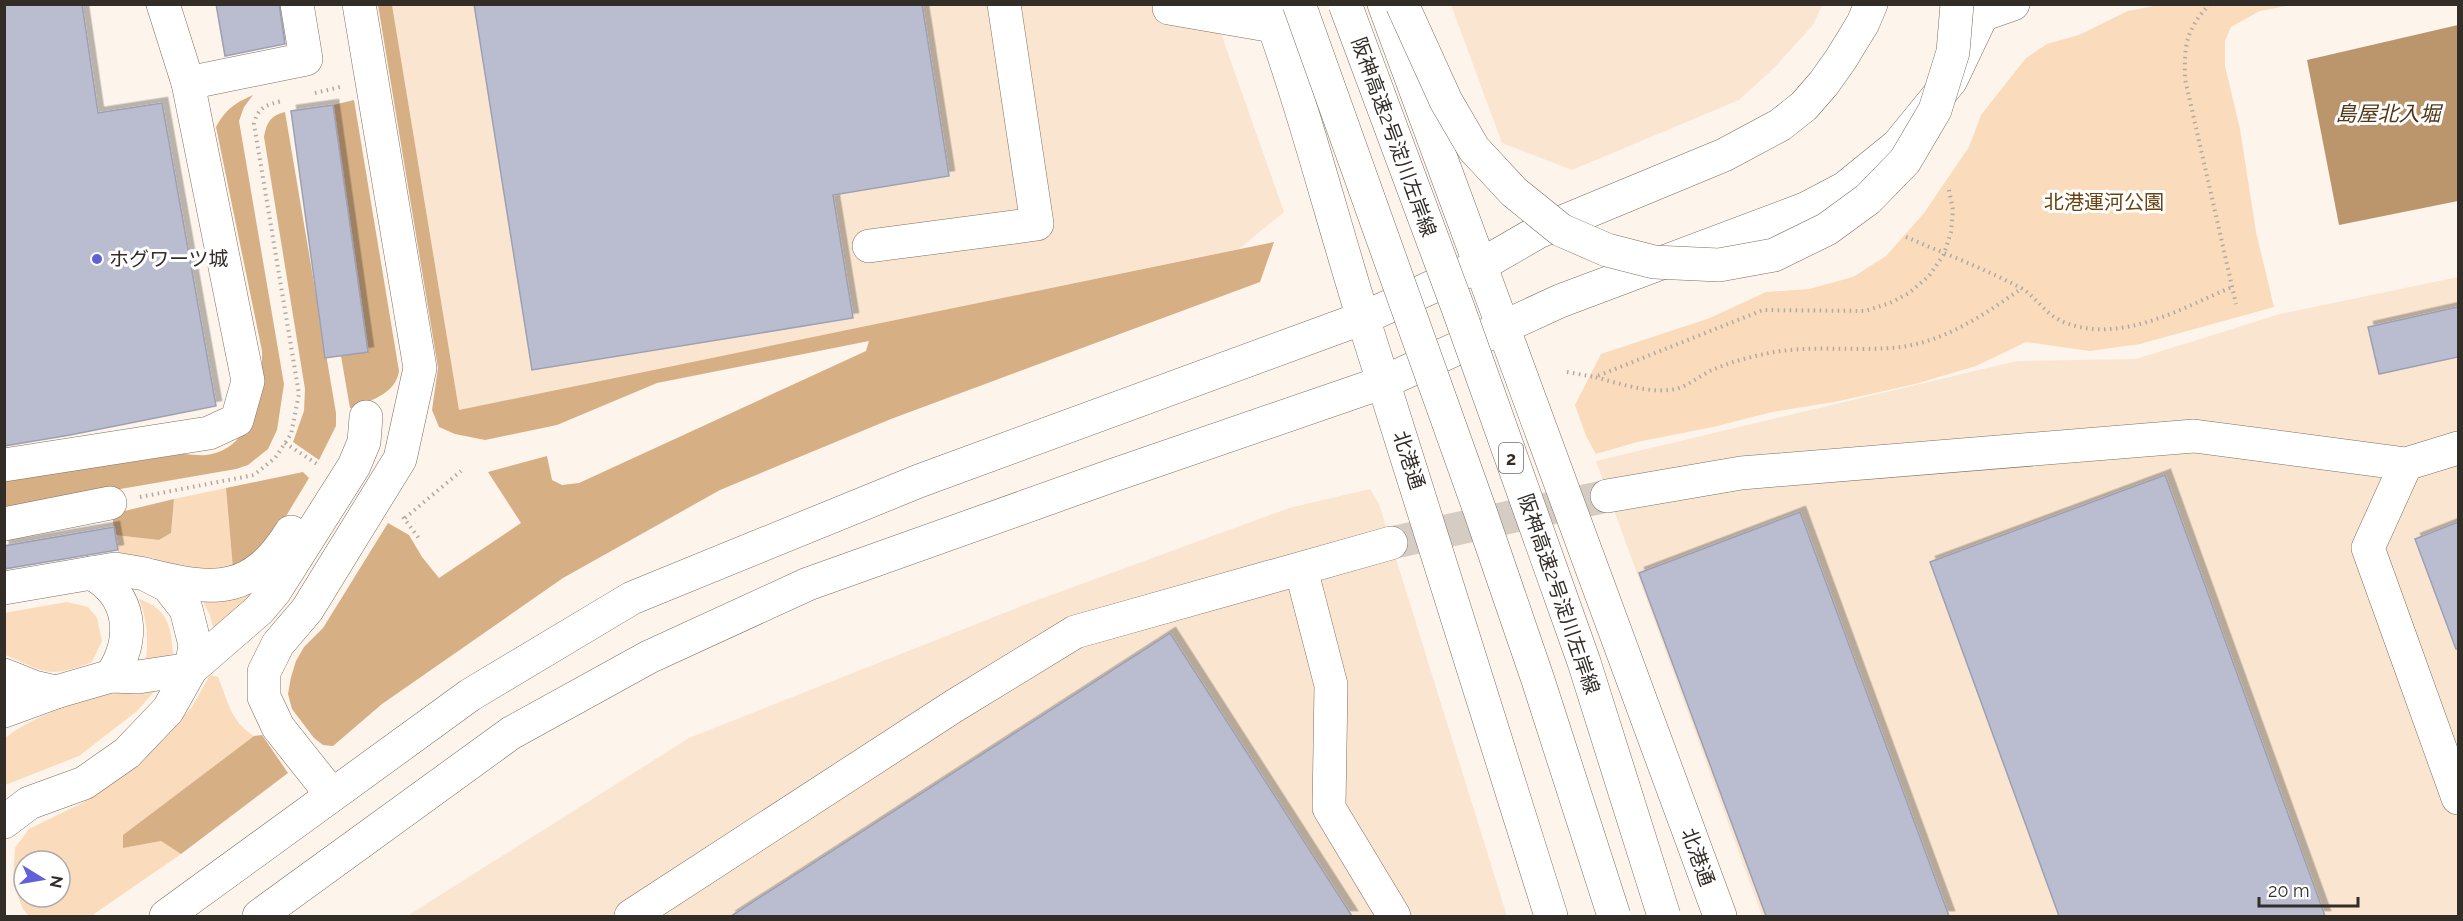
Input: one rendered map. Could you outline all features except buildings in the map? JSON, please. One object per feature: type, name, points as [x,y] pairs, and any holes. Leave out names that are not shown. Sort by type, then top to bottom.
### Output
[{"type":"main road","points":[[4,465],[209,433],[237,420],[248,381],[188,82],[163,4]]},
{"type":"main road","points":[[188,82],[306,59],[297,4]]},
{"type":"main road","points":[[332,795],[278,727],[264,697],[264,672],[278,644],[307,609],[400,459],[420,368],[359,4]]},
{"type":"main road","points":[[869,246],[1037,224],[1004,4]]},
{"type":"main road","points":[[1169,4],[1169,8],[1269,15]]},
{"type":"main road","points":[[1299,4],[1483,519],[1614,916]]},
{"type":"main road","name":"阪神高速2号淀川左岸線","points":[[1345,4],[1458,308],[1584,662],[1664,916]]},
{"type":"main road","points":[[1383,4],[1481,265]]},
{"type":"main road","points":[[1402,4],[1446,101],[1474,150],[1514,192],[1561,230],[1607,250],[1654,262],[1719,265],[1773,255],[1827,229],[1869,199],[1905,161],[1935,110],[1953,52],[1974,8]]},
{"type":"main road","points":[[166,916],[470,695],[632,598],[919,481],[1363,318],[1481,265],[1538,232],[1724,156],[1780,125],[1804,106],[1824,83],[1863,22],[1871,4]]},
{"type":"main road","points":[[1974,8],[2013,4]]},
{"type":"main road","points":[[259,916],[511,733],[649,657],[808,584],[1384,382],[1503,325],[1560,301],[1805,209],[1845,188],[1898,145],[1951,80],[1974,8]]},
{"type":"main road","name":"北港通","points":[[1269,15],[1288,65],[1363,318],[1470,651],[1551,916]]},
{"type":"main road","name":"北港通","points":[[1481,265],[1720,916]]},
{"type":"main road","points":[[4,588],[115,569],[188,585],[211,587],[229,584],[248,577],[277,555],[366,417],[416,392]]},
{"type":"main road","points":[[4,822],[29,803],[84,783],[127,753],[168,710],[191,669],[259,610],[275,591],[354,466],[364,442],[366,417]]},
{"type":"main road","points":[[1607,496],[1741,473],[2194,436],[2406,464],[2458,448]]},
{"type":"main road","points":[[2406,464],[2368,548],[2458,798]]},
{"type":"main road","points":[[4,524],[110,503]]},
{"type":"main road","points":[[631,916],[954,706],[1075,632],[1391,543]]},
{"type":"main road","points":[[1301,569],[1331,685],[1329,808],[1394,916]]},
{"type":"main road","points":[[91,573],[117,596],[127,618],[121,657],[111,676]]},
{"type":"main road","points":[[145,574],[168,586],[186,609],[195,645],[191,669]]},
{"type":"main road","points":[[4,711],[56,692],[111,676],[138,677],[191,669]]},
{"type":"main road","points":[[4,675],[34,687],[56,692]]},
{"type":"path","points":[[2210,4],[2197,18],[2184,48],[2185,79],[2236,304]]},
{"type":"path","points":[[309,95],[340,88],[338,77]]},
{"type":"path","points":[[110,503],[254,475],[275,458],[291,434],[298,394],[254,124],[257,111],[267,104],[288,100]]},
{"type":"path","points":[[1595,377],[1763,310],[1865,311],[1890,303],[1909,293],[1929,276],[1944,254],[1951,232],[1953,210],[1949,190]]},
{"type":"path","points":[[1906,237],[2022,288],[2044,311],[2065,323],[2090,329],[2112,329],[2143,324],[2232,287]]},
{"type":"path","points":[[1567,372],[1647,390],[1677,389],[1716,369],[1770,352],[1832,348],[1893,348],[1947,334],[1975,320],[2022,288]]},
{"type":"path","points":[[405,518],[462,471]]},
{"type":"shaded area","points":[[1451,4],[1822,5],[1813,25],[1774,68],[1739,100],[1572,170],[1502,143]]},
{"type":"shaded area","points":[[378,5],[392,5],[459,410],[1274,242],[1260,282],[891,419],[720,490],[563,578],[382,704],[333,746],[323,745],[314,738],[292,709],[288,694],[291,677],[304,647],[323,628],[388,523],[409,535],[422,557],[439,578],[521,523],[488,472],[547,456],[552,480],[562,485],[579,483],[866,351],[869,341],[657,383],[557,425],[485,440],[455,434],[439,427],[432,410],[438,368]]},
{"type":"shaded area","points":[[392,5],[1211,5],[1284,212],[1239,249],[459,411]]},
{"type":"shaded area","points":[[253,95],[244,107],[239,121],[284,384],[277,430],[268,449],[248,465],[236,469],[5,509],[5,481],[183,454],[206,455],[222,451],[235,442],[245,430],[257,399],[262,351],[216,127],[232,107]]},
{"type":"shaded area","points":[[354,100],[399,371],[397,379],[389,390],[369,402],[350,408],[341,356],[368,351],[333,105]]},
{"type":"shaded area","points":[[285,112],[336,413],[336,426],[319,460],[293,442],[304,411],[305,389],[264,137],[270,120]]},
{"type":"shaded area","points":[[2458,277],[2458,916],[1762,916],[1596,461],[2017,361],[2136,359],[2280,314]]},
{"type":"shaded area","points":[[303,472],[309,478],[268,546],[233,569],[226,488]]},
{"type":"shaded area","points":[[1370,489],[1379,504],[1507,916],[407,916],[689,738],[1024,605],[1289,508]]},
{"type":"shaded area","points":[[174,499],[171,533],[159,540],[115,535],[112,514]]},
{"type":"shaded area","points":[[262,735],[288,773],[181,854],[161,841],[123,848],[123,835],[254,736]]},
{"type":"green space","name":"北港運河公園","points":[[2159,5],[2291,5],[2260,11],[2231,27],[2225,41],[2225,66],[2240,129],[2256,232],[2274,307],[2140,344],[2090,351],[2026,342],[1976,366],[1915,384],[1834,402],[1772,412],[1713,427],[1637,442],[1596,454],[1586,436],[1575,405],[1601,354],[1710,318],[1766,292],[1809,289],[1853,277],[1886,256],[1924,213],[1969,147],[1981,115],[2026,58],[2047,44],[2079,35],[2128,11]]},
{"type":"green space","points":[[226,488],[233,569],[179,571],[149,557],[119,554],[115,535],[159,540],[171,533],[174,499]]},
{"type":"green space","points":[[263,582],[215,636],[210,615],[202,600]]},
{"type":"green space","points":[[139,599],[162,613],[169,627],[173,654],[146,662],[147,630]]},
{"type":"green space","points":[[67,602],[88,607],[97,618],[102,641],[92,662],[56,672],[30,666],[5,655],[4,613]]},
{"type":"green space","points":[[210,675],[218,677],[235,717],[254,736],[123,835],[123,848],[161,841],[181,854],[91,916],[29,916],[23,909],[72,909],[72,849],[15,849],[29,829],[82,803],[120,778],[161,741],[192,707]]},
{"type":"green space","points":[[157,680],[160,685],[137,711],[79,756],[5,785],[5,738],[21,727],[58,710]]},
{"type":"water","name":"島屋北入堀","points":[[2458,25],[2458,201],[2339,225],[2307,60]]},
{"type":"tunnel","points":[[1391,543],[1607,496]]},
{"type":"place","name":"ホグワーツ城","points":[[97,259]]}]
